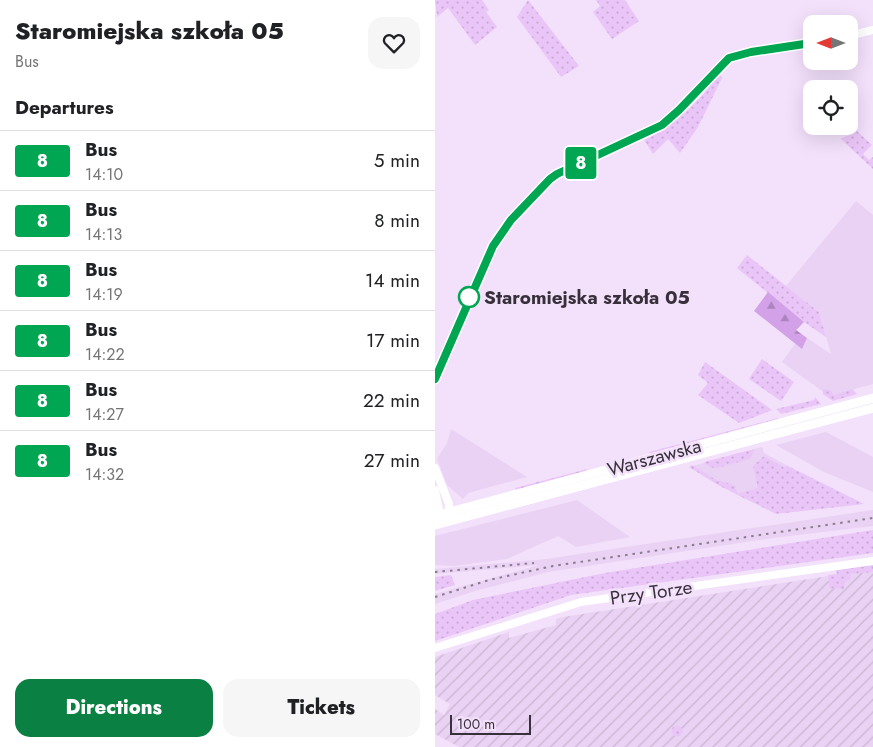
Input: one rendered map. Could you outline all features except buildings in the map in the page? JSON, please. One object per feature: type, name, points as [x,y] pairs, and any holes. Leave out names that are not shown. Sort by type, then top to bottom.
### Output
[{"type":"main road","name":"Warszawska","points":[[438,515],[873,398]]},
{"type":"main road","name":"Warszawska","points":[[435,525],[873,408]]},
{"type":"main road","points":[[746,432],[756,440]]},
{"type":"main road","points":[[698,455],[705,443]]},
{"type":"street","points":[[858,34],[873,30]]},
{"type":"street","points":[[435,379],[493,246],[511,220],[550,179],[662,125],[729,58],[751,52],[803,44]]},
{"type":"street","points":[[435,468],[451,511],[448,522],[438,515],[435,490]]},
{"type":"street","name":"Przy Torze","points":[[435,648],[581,602],[873,560]]},
{"type":"shaded area","points":[[435,0],[482,0],[489,10],[486,12],[497,27],[475,45],[448,8],[437,17]]},
{"type":"shaded area","points":[[528,0],[579,66],[561,77],[517,17]]},
{"type":"shaded area","points":[[596,0],[625,0],[639,21],[612,39],[593,12],[600,6]]},
{"type":"shaded area","points":[[720,74],[722,78],[698,127],[680,153],[668,139],[653,154],[644,140],[666,128],[686,112],[711,85],[717,75]]},
{"type":"shaded area","points":[[858,132],[872,145],[863,154],[869,160],[873,157],[873,169],[841,139],[849,135],[858,135]]},
{"type":"shaded area","points":[[856,201],[873,215],[873,384],[829,396],[782,362],[795,344],[802,348],[807,338],[831,354],[819,312],[786,286]]},
{"type":"shaded area","points":[[747,255],[819,312],[826,337],[804,322],[737,268]]},
{"type":"shaded area","points":[[762,359],[794,382],[781,401],[749,379]]},
{"type":"shaded area","points":[[705,362],[772,410],[739,423],[698,395],[708,383],[698,375]]},
{"type":"shaded area","points":[[823,389],[830,390],[834,395],[852,389],[857,394],[833,401],[823,394]]},
{"type":"shaded area","points":[[815,397],[821,404],[781,414],[776,409],[814,400]]},
{"type":"shaded area","points":[[778,418],[779,420],[651,455],[649,452]]},
{"type":"shaded area","points":[[451,429],[527,477],[468,493],[463,499],[447,485],[437,459],[447,443]]},
{"type":"shaded area","points":[[826,432],[873,457],[873,492],[824,472],[776,445]]},
{"type":"shaded area","points":[[762,447],[764,453],[786,465],[785,469],[745,499],[689,467]]},
{"type":"shaded area","points":[[755,449],[750,459],[728,465],[725,463],[726,466],[711,467],[704,462]]},
{"type":"shaded area","points":[[764,456],[785,468],[786,465],[864,504],[776,514],[718,485],[689,467],[692,465],[716,480],[735,485],[737,494],[758,488],[753,466]]},
{"type":"shaded area","points":[[587,469],[586,472],[516,491],[515,488]]},
{"type":"shaded area","points":[[577,500],[630,537],[576,547],[558,536],[507,559],[454,566],[435,565],[435,536]]},
{"type":"shaded area","points":[[873,510],[873,526],[773,538],[548,572],[475,591],[435,604],[435,594],[539,565],[435,574],[435,569],[546,559]]},
{"type":"shaded area","points":[[873,530],[873,553],[571,595],[435,641],[435,614],[473,600],[605,573]]},
{"type":"shaded area","points":[[873,565],[873,572],[850,574],[851,579],[845,582],[844,589],[829,588],[828,575],[837,574],[836,570]]},
{"type":"shaded area","points":[[873,569],[873,747],[459,747],[435,734],[435,709],[444,715],[450,704],[435,695],[435,657],[509,632],[509,638],[556,625],[556,619],[563,617]]},
{"type":"shaded area","points":[[451,575],[455,585],[435,591],[435,577]]},
{"type":"shaded area","points":[[677,725],[683,731],[677,737],[671,731]]},
{"type":"green space","points":[[768,292],[804,322],[796,330],[807,338],[802,349],[754,311]]},
{"type":"railway","points":[[435,597],[489,580],[553,566],[873,518]]},
{"type":"railway","points":[[435,572],[534,563]]},
{"type":"bus line","name":"8","points":[[435,379],[487,256],[511,220],[550,179],[557,174],[655,130],[670,119],[706,79],[729,58],[751,52],[803,44]]},
{"type":"place","name":"Staromiejska szkoła 05","points":[[469,297]]}]
